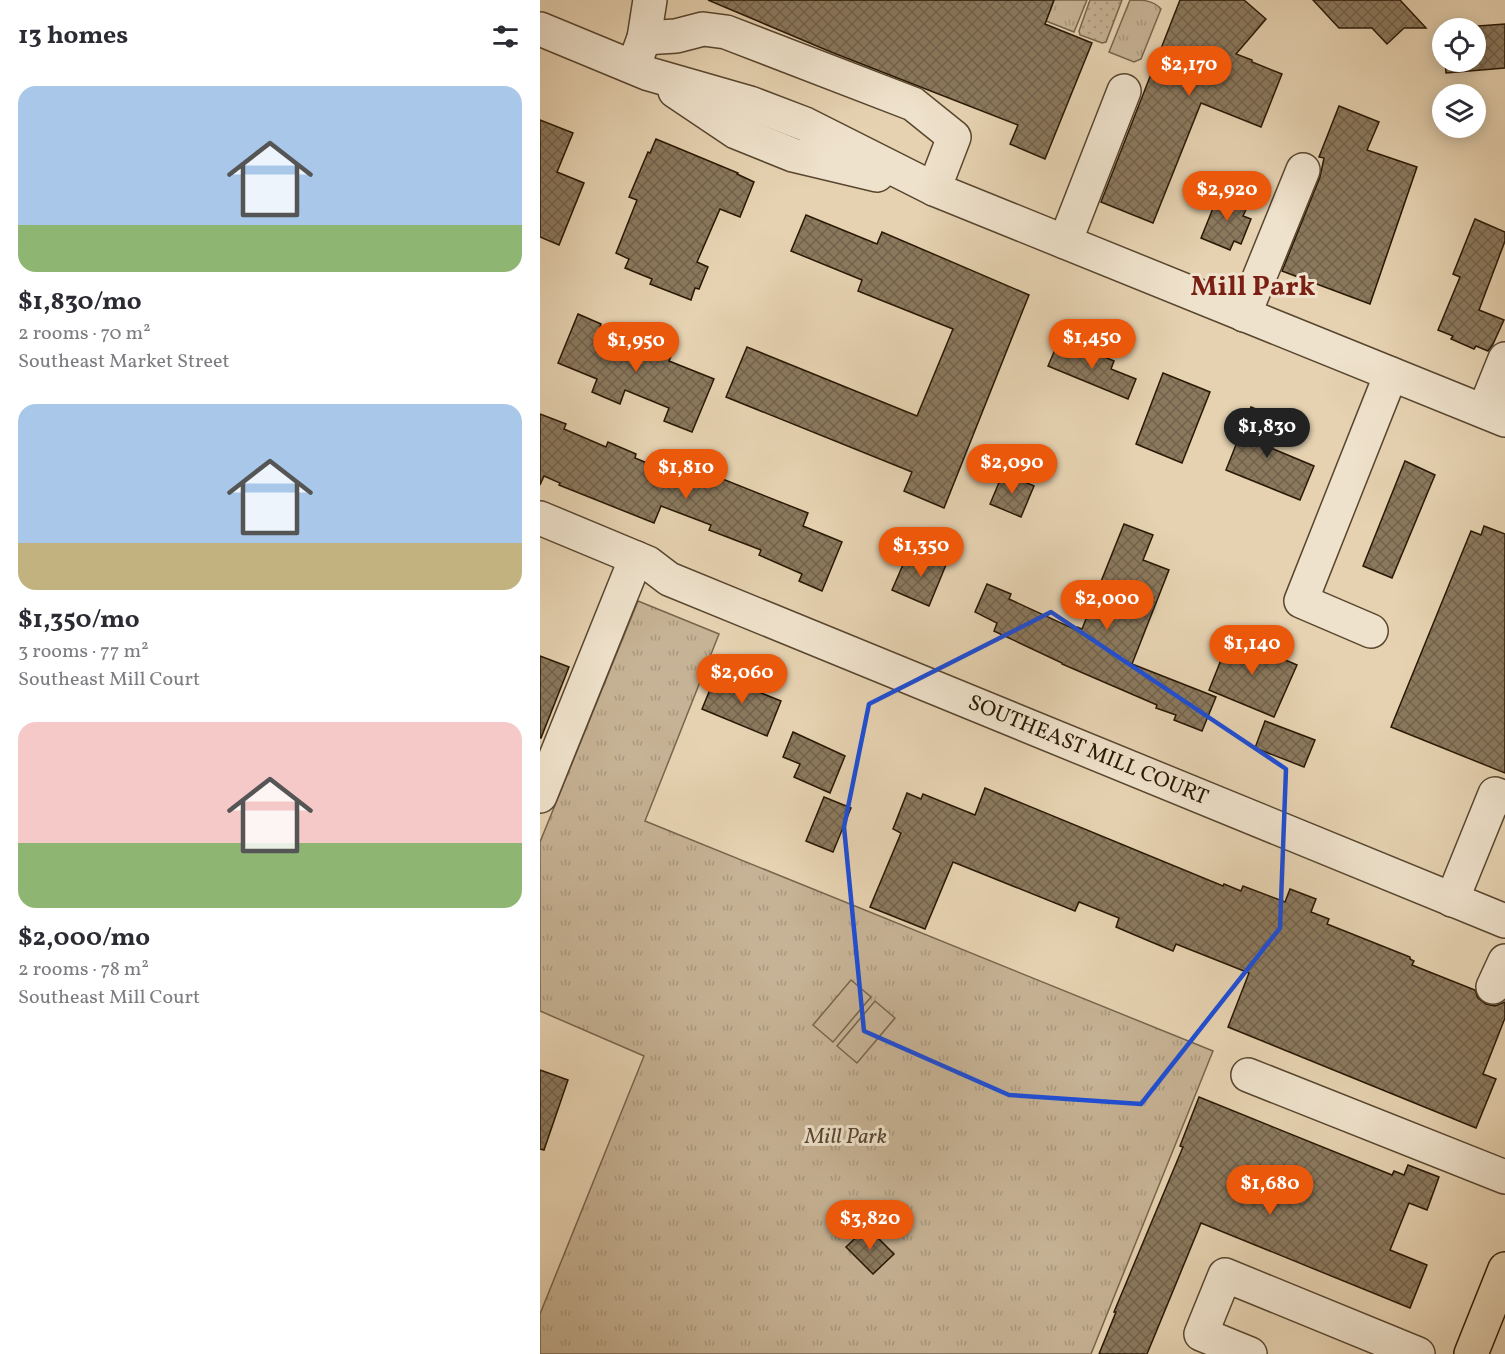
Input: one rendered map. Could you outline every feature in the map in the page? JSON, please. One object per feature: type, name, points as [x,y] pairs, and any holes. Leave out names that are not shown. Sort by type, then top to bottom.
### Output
[{"type":"main road","points":[[1471,1354],[1505,1269]]},
{"type":"street","points":[[642,60],[650,0]]},
{"type":"street","points":[[540,29],[642,60],[736,132],[793,155],[934,189],[1494,416],[1505,359]]},
{"type":"street","points":[[642,60],[676,36],[703,29],[726,32],[913,104],[954,137],[934,189]]},
{"type":"street","points":[[1065,242],[1124,91]]},
{"type":"street","points":[[1244,315],[1303,170]]},
{"type":"street","points":[[1371,631],[1301,601],[1391,374]]},
{"type":"street","name":"SOUTHEAST MILL COURT","points":[[540,518],[648,563],[669,579],[1505,921]]},
{"type":"street","points":[[540,796],[636,558]]},
{"type":"street","points":[[1452,900],[1495,794],[1505,798]]},
{"type":"street","points":[[1248,1076],[1505,1177]]},
{"type":"street","points":[[1250,1354],[1201,1334],[1225,1275],[1418,1354]]},
{"type":"highlighted area","points":[[1051,612],[1286,769],[1280,928],[1141,1104],[1009,1095],[864,1031],[844,827],[869,704]]},
{"type":"green space","points":[[1054,0],[1087,0],[1074,32],[1046,21]]},
{"type":"green space","points":[[1090,0],[1122,0],[1106,42],[1102,43],[1080,35],[1079,31]]},
{"type":"green space","points":[[1130,0],[1151,2],[1161,9],[1141,59],[1134,62],[1109,52]]},
{"type":"green space","name":"Mill Park","points":[[638,601],[719,634],[645,821],[1213,1051],[1091,1354],[540,1354],[540,1314],[644,1056],[540,1011],[540,842]]},
{"type":"green space","points":[[851,980],[871,997],[833,1042],[813,1025]]},
{"type":"green space","points":[[875,1001],[895,1018],[857,1063],[837,1046]]},
{"type":"building","points":[[708,0],[1054,0],[1045,24],[1092,43],[1045,159],[1010,144],[1018,125],[831,52]]},
{"type":"building","points":[[1180,0],[1244,0],[1266,19],[1236,54],[1282,74],[1261,127],[1201,103],[1153,223],[1101,202]]},
{"type":"building","points":[[1313,0],[1400,0],[1426,28],[1404,28],[1387,44],[1372,28],[1339,28]]},
{"type":"building","points":[[1505,24],[1505,68],[1486,70],[1486,25]]},
{"type":"building","points":[[1339,106],[1379,122],[1367,150],[1417,167],[1370,304],[1282,271],[1320,177],[1324,158],[1319,157]]},
{"type":"building","points":[[540,120],[573,133],[557,172],[584,183],[559,245],[540,237]]},
{"type":"building","points":[[656,139],[738,173],[754,182],[740,217],[720,209],[697,262],[708,267],[699,289],[695,288],[691,300],[650,284],[652,279],[625,268],[629,259],[616,253],[637,200],[629,197]]},
{"type":"building","points":[[1220,191],[1249,203],[1243,216],[1251,219],[1241,244],[1234,241],[1230,250],[1201,238]]},
{"type":"building","points":[[806,215],[877,244],[882,232],[1029,295],[944,508],[904,491],[912,472],[726,397],[747,347],[917,416],[953,329],[858,291],[862,280],[791,251]]},
{"type":"building","points":[[1475,219],[1505,232],[1505,241],[1479,310],[1504,320],[1488,351],[1476,346],[1474,349],[1451,339],[1453,336],[1438,330],[1460,277],[1453,274]]},
{"type":"building","points":[[578,314],[601,324],[598,333],[646,352],[650,343],[673,352],[669,361],[714,379],[692,432],[664,421],[669,408],[625,390],[620,404],[592,392],[597,379],[558,363]]},
{"type":"building","points":[[1057,345],[1079,355],[1083,348],[1114,361],[1111,369],[1136,379],[1128,399],[1048,366]]},
{"type":"building","points":[[1163,373],[1210,392],[1182,463],[1136,444]]},
{"type":"building","points":[[1251,407],[1277,418],[1266,446],[1314,466],[1300,500],[1226,470]]},
{"type":"building","points":[[540,414],[566,424],[564,429],[606,447],[608,442],[636,454],[635,458],[705,487],[710,474],[808,513],[803,526],[842,542],[822,591],[799,581],[802,574],[759,555],[761,550],[709,530],[711,525],[661,506],[654,523],[559,485],[560,483],[544,476],[540,485]]},
{"type":"building","points":[[1405,461],[1435,475],[1392,578],[1363,566]]},
{"type":"building","points":[[1003,473],[1034,486],[1021,517],[990,504]]},
{"type":"building","points":[[1124,524],[1153,535],[1143,560],[1169,570],[1132,664],[1216,697],[1202,731],[1174,720],[1176,715],[1156,708],[1157,705],[1062,664],[994,631],[997,623],[975,612],[987,584],[1011,594],[1009,599],[1076,630],[1077,627],[1082,629]]},
{"type":"building","points":[[1484,526],[1505,534],[1505,773],[1391,727],[1471,531],[1481,535]]},
{"type":"building","points":[[925,551],[948,560],[929,606],[892,590],[905,560],[920,566]]},
{"type":"building","points":[[1231,635],[1258,645],[1257,648],[1297,665],[1274,717],[1209,690]]},
{"type":"building","points":[[540,656],[569,667],[541,738],[540,738]]},
{"type":"building","points":[[716,675],[781,701],[767,736],[702,709]]},
{"type":"building","points":[[1265,721],[1315,740],[1304,767],[1255,748]]},
{"type":"building","points":[[793,732],[845,756],[830,793],[794,777],[800,764],[783,757]]},
{"type":"building","points":[[985,788],[1223,886],[1224,884],[1241,891],[1243,886],[1285,902],[1290,889],[1316,899],[1311,912],[1329,919],[1327,924],[1410,957],[1414,961],[1412,965],[1475,990],[1478,998],[1486,1004],[1495,1006],[1505,1002],[1505,1018],[1483,1074],[1496,1079],[1476,1128],[1228,1027],[1249,973],[1176,944],[1173,951],[1149,941],[1116,927],[1119,918],[1079,902],[1075,911],[953,862],[925,929],[870,907],[901,833],[893,829],[907,793],[921,799],[923,794],[975,815]]},
{"type":"building","points":[[824,797],[851,808],[833,852],[806,841]]},
{"type":"building","points":[[540,1070],[568,1080],[544,1150],[540,1149]]},
{"type":"building","points":[[1199,1097],[1392,1175],[1394,1171],[1404,1175],[1408,1165],[1439,1177],[1427,1210],[1409,1203],[1390,1250],[1427,1265],[1410,1308],[1201,1223],[1147,1354],[1099,1354],[1116,1312],[1114,1312],[1183,1147],[1180,1146]]},
{"type":"building","points":[[867,1227],[894,1254],[873,1274],[846,1247]]},
{"type":"district","name":"Mill Park","points":[[1253,287]]}]
